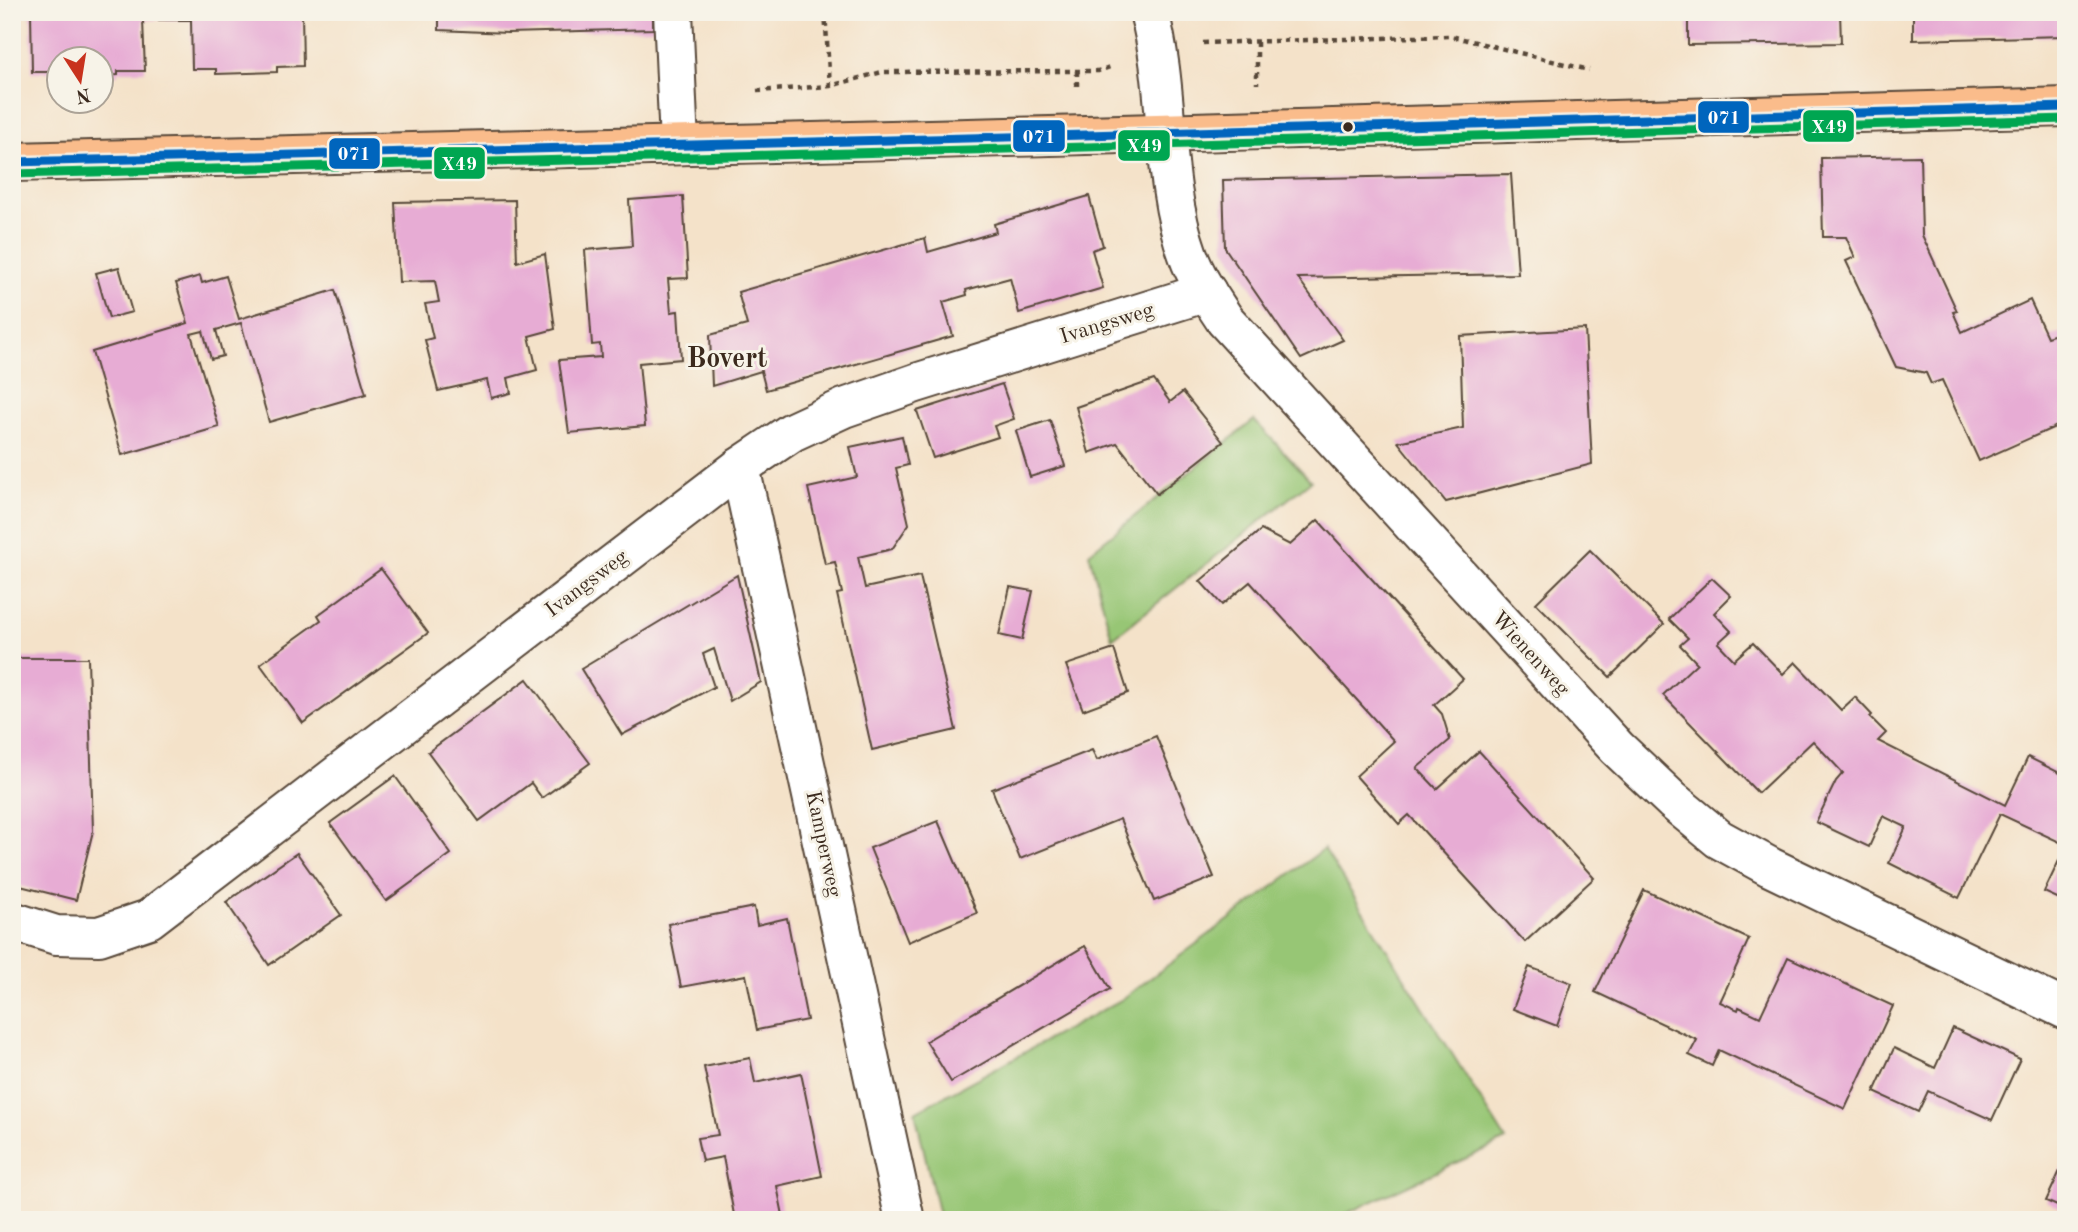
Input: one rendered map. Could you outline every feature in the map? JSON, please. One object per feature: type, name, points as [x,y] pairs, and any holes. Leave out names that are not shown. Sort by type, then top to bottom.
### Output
[{"type":"main road","points":[[12,162],[2066,107]]},
{"type":"street","points":[[673,12],[678,144]]},
{"type":"street","name":"Wienenweg","points":[[1149,12],[1157,54],[1177,214],[1189,257],[1207,292],[1226,320],[1617,748],[1719,839],[1770,867],[2066,1010]]},
{"type":"street","name":"Ivangsweg","points":[[12,921],[56,935],[99,936],[149,919],[740,467],[792,432],[844,408],[916,383],[1207,292]]},
{"type":"street","name":"Kamperweg","points":[[740,467],[905,1220]]},
{"type":"path","points":[[825,12],[830,86]]},
{"type":"path","points":[[677,98],[830,86],[882,72],[1098,71],[1201,43],[1451,36],[1587,69],[1601,69]]},
{"type":"green space","points":[[1254,420],[1311,481],[1112,639],[1089,553]]},
{"type":"green space","points":[[1324,849],[1506,1140],[1332,1220],[940,1220],[915,1112],[1121,1000]]},
{"type":"building","points":[[31,12],[302,12],[303,66],[277,67],[277,72],[216,74],[216,69],[192,69],[191,20],[143,20],[145,71],[118,71],[116,75],[116,46],[46,46],[46,72],[32,72]]},
{"type":"building","points":[[439,12],[653,12],[653,29],[508,33],[439,30]]},
{"type":"building","points":[[867,12],[909,12],[909,14],[871,16]]},
{"type":"building","points":[[1688,12],[1840,12],[1841,43],[1688,45]]},
{"type":"building","points":[[1913,12],[2066,12],[2066,36],[1913,40]]},
{"type":"building","points":[[1920,156],[1922,235],[1957,311],[1953,312],[1962,332],[2030,300],[2047,337],[2066,331],[2066,422],[1979,461],[1942,380],[1931,384],[1926,373],[1896,367],[1846,261],[1855,257],[1846,237],[1823,237],[1821,158]]},
{"type":"building","points":[[1511,174],[1518,274],[1298,278],[1343,340],[1301,359],[1225,248],[1223,180]]},
{"type":"building","points":[[683,196],[688,278],[668,279],[671,312],[678,311],[681,359],[639,363],[645,426],[569,433],[559,360],[601,357],[600,344],[592,345],[585,250],[632,246],[629,200]]},
{"type":"building","points":[[1089,196],[1103,246],[1092,250],[1103,288],[1019,313],[1010,278],[966,290],[967,295],[943,302],[953,336],[766,390],[761,371],[712,386],[710,335],[747,325],[738,292],[925,238],[928,252],[996,232],[994,224]]},
{"type":"building","points":[[515,200],[517,262],[545,254],[555,329],[529,336],[537,370],[508,378],[511,393],[491,398],[487,380],[438,391],[425,340],[433,338],[425,304],[439,302],[435,281],[399,282],[395,202]]},
{"type":"building","points":[[119,267],[132,312],[109,318],[96,273]]},
{"type":"building","points":[[200,276],[202,283],[226,276],[239,319],[335,290],[366,394],[269,422],[241,323],[216,330],[223,356],[211,359],[203,331],[191,334],[219,427],[122,455],[92,352],[188,323],[176,283]]},
{"type":"building","points":[[1585,329],[1592,464],[1446,502],[1398,442],[1463,428],[1460,336]]},
{"type":"building","points":[[1154,380],[1170,402],[1183,392],[1223,442],[1157,494],[1117,443],[1089,453],[1076,407]]},
{"type":"building","points":[[1002,384],[1014,419],[994,426],[998,437],[933,458],[917,411]]},
{"type":"building","points":[[1050,420],[1065,466],[1030,477],[1016,431]]},
{"type":"building","points":[[902,436],[908,465],[896,468],[909,524],[892,549],[858,557],[865,588],[920,576],[956,730],[872,750],[837,594],[842,593],[835,562],[825,564],[808,488],[857,477],[850,447]]},
{"type":"building","points":[[1318,520],[1463,679],[1434,705],[1442,714],[1450,740],[1417,768],[1437,789],[1479,751],[1594,878],[1525,942],[1409,815],[1399,824],[1356,776],[1394,741],[1250,582],[1222,605],[1200,581],[1261,530],[1290,545]]},
{"type":"building","points":[[1590,550],[1664,624],[1610,677],[1536,603]]},
{"type":"building","points":[[381,569],[428,633],[303,723],[260,664],[321,620],[318,615]]},
{"type":"building","points":[[737,575],[761,682],[730,701],[714,649],[703,654],[714,687],[622,735],[581,669]]},
{"type":"building","points":[[1712,578],[1731,596],[1714,613],[1731,631],[1718,643],[1734,660],[1753,643],[1783,674],[1795,662],[1841,710],[1855,697],[1886,733],[1878,741],[2005,805],[2028,757],[2066,776],[2066,845],[2000,814],[1959,898],[1889,863],[1906,827],[1883,816],[1869,847],[1816,822],[1836,781],[1843,773],[1813,741],[1758,793],[1663,695],[1697,663],[1680,645],[1688,638],[1669,619]]},
{"type":"building","points":[[1010,587],[1033,591],[1022,640],[999,635]]},
{"type":"building","points":[[1114,649],[1128,693],[1083,710],[1066,665]]},
{"type":"building","points":[[12,658],[88,658],[93,831],[76,900],[12,884],[12,811],[15,812]]},
{"type":"building","points":[[527,679],[590,763],[542,798],[531,783],[479,821],[428,752]]},
{"type":"building","points":[[1156,736],[1214,877],[1154,901],[1120,819],[1020,859],[992,789],[1092,750],[1097,760]]},
{"type":"building","points":[[395,776],[451,854],[386,901],[330,823]]},
{"type":"building","points":[[938,821],[977,913],[908,942],[870,848]]},
{"type":"building","points":[[2066,846],[2066,902],[2044,892]]},
{"type":"building","points":[[297,853],[341,915],[269,965],[226,902]]},
{"type":"building","points":[[1644,890],[1749,939],[1720,1002],[1760,1017],[1788,957],[1893,1006],[1845,1109],[1719,1050],[1712,1066],[1689,1055],[1697,1040],[1595,992]]},
{"type":"building","points":[[754,907],[757,925],[787,918],[807,1020],[757,1030],[746,975],[681,987],[668,924]]},
{"type":"building","points":[[1085,946],[1110,989],[951,1082],[926,1041]]},
{"type":"building","points":[[1529,967],[1572,983],[1557,1026],[1513,1009]]},
{"type":"building","points":[[1953,1028],[2020,1059],[1992,1120],[1928,1091],[1918,1112],[1874,1092],[1894,1048],[1935,1068]]},
{"type":"building","points":[[750,1058],[755,1083],[801,1073],[822,1176],[777,1186],[784,1220],[735,1220],[723,1157],[702,1161],[697,1138],[718,1135],[704,1067]]},
{"type":"building","points":[[2066,1158],[2066,1210],[2046,1201]]},
{"type":"transit line","name":"071","points":[[12,162],[2066,107]]},
{"type":"transit line","name":"X49","points":[[12,174],[2066,119]]},
{"type":"district","name":"Bovert","points":[[727,360]]}]
